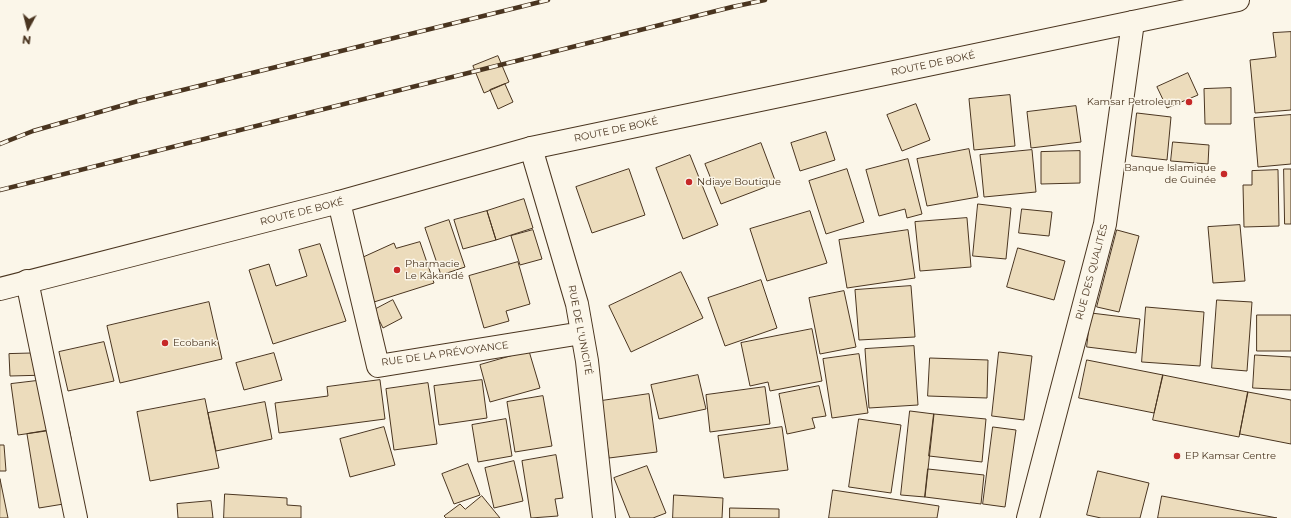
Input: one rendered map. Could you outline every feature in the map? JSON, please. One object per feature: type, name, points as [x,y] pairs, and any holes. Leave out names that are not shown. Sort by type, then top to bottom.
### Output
[{"type":"street","name":"ROUTE DE BOKÉ","points":[[0,289],[339,202],[531,148],[1238,0]]},
{"type":"street","name":"RUE DES QUALITÉS","points":[[1028,518],[1105,224],[1133,22]]},
{"type":"street","name":"RUE DE L'UNICITÉ","points":[[531,148],[577,304],[587,361],[604,518]]},
{"type":"street","name":"RUE DE LA PRÉVOYANCE","points":[[339,202],[378,366],[582,333]]},
{"type":"street","points":[[27,281],[76,518]]},
{"type":"building","points":[[1291,32],[1291,110],[1255,113],[1250,60],[1276,57],[1273,33]]},
{"type":"building","points":[[498,56],[509,82],[484,93],[473,66]]},
{"type":"building","points":[[1188,73],[1198,95],[1167,108],[1157,87]]},
{"type":"building","points":[[505,84],[513,102],[498,109],[490,90]]},
{"type":"building","points":[[1231,88],[1231,124],[1205,124],[1204,89]]},
{"type":"building","points":[[1010,95],[1015,146],[974,150],[969,99]]},
{"type":"building","points":[[916,104],[930,140],[902,151],[887,115]]},
{"type":"building","points":[[1076,106],[1081,142],[1031,148],[1027,112]]},
{"type":"building","points":[[1137,113],[1171,117],[1167,160],[1132,156]]},
{"type":"building","points":[[1291,115],[1291,164],[1258,167],[1254,118]]},
{"type":"building","points":[[826,132],[835,160],[800,171],[791,143]]},
{"type":"building","points":[[1173,142],[1209,145],[1208,164],[1171,161]]},
{"type":"building","points":[[761,143],[776,183],[721,204],[705,164]]},
{"type":"building","points":[[969,149],[978,197],[927,206],[917,159]]},
{"type":"building","points":[[1032,150],[1036,192],[984,197],[980,155]]},
{"type":"building","points":[[1080,151],[1080,183],[1041,184],[1041,152]]},
{"type":"building","points":[[690,155],[718,225],[683,239],[656,168]]},
{"type":"building","points":[[908,159],[922,214],[907,218],[905,209],[879,216],[866,170]]},
{"type":"building","points":[[629,169],[645,215],[592,233],[576,187]]},
{"type":"building","points":[[847,169],[864,222],[826,234],[809,181]]},
{"type":"building","points":[[1284,169],[1291,169],[1291,224],[1285,224]]},
{"type":"building","points":[[1278,170],[1279,226],[1244,227],[1243,185],[1252,185],[1252,171]]},
{"type":"building","points":[[524,199],[533,228],[496,240],[487,211]]},
{"type":"building","points":[[978,204],[1011,208],[1006,259],[973,256]]},
{"type":"building","points":[[1022,209],[1052,212],[1049,236],[1019,233]]},
{"type":"building","points":[[487,211],[496,240],[463,249],[454,220]]},
{"type":"building","points":[[810,211],[827,263],[767,281],[750,229]]},
{"type":"building","points":[[967,218],[971,267],[920,271],[915,222]]},
{"type":"building","points":[[449,220],[465,267],[441,275],[425,228]]},
{"type":"building","points":[[1240,225],[1245,281],[1213,283],[1208,227]]},
{"type":"building","points":[[533,230],[542,259],[520,265],[511,236]]},
{"type":"building","points":[[908,230],[915,278],[847,288],[839,240]]},
{"type":"building","points":[[1117,230],[1139,236],[1119,312],[1097,307]]},
{"type":"building","name":"Pharmacie Le Kakandé","points":[[420,242],[434,283],[374,302],[361,258],[394,243],[396,248]]},
{"type":"building","points":[[320,244],[346,321],[273,344],[249,270],[269,264],[276,286],[307,276],[299,250]]},
{"type":"building","points":[[1018,248],[1065,261],[1054,300],[1007,287]]},
{"type":"building","points":[[518,262],[530,304],[506,311],[509,321],[484,328],[469,276]]},
{"type":"building","points":[[681,272],[703,318],[631,352],[609,306]]},
{"type":"building","points":[[761,280],[777,328],[725,346],[708,298]]},
{"type":"building","points":[[911,286],[915,337],[859,340],[855,290]]},
{"type":"building","points":[[844,291],[856,347],[820,354],[809,298]]},
{"type":"building","points":[[393,300],[402,318],[383,328],[374,310]]},
{"type":"building","points":[[1217,300],[1252,302],[1247,371],[1212,368]]},
{"type":"building","name":"Ecobank","points":[[209,302],[222,359],[120,383],[107,326]]},
{"type":"building","points":[[1146,307],[1204,312],[1200,366],[1142,362]]},
{"type":"building","points":[[1091,313],[1140,319],[1136,353],[1087,347]]},
{"type":"building","points":[[1257,315],[1291,315],[1291,351],[1257,351]]},
{"type":"building","points":[[812,329],[822,381],[770,391],[768,382],[750,386],[741,343]]},
{"type":"building","points":[[104,342],[114,381],[68,391],[59,352]]},
{"type":"building","points":[[914,346],[918,405],[869,408],[865,349]]},
{"type":"building","points":[[529,351],[540,388],[490,402],[480,365]]},
{"type":"building","points":[[999,352],[1032,356],[1024,420],[992,416]]},
{"type":"building","points":[[47,353],[48,375],[10,376],[9,354]]},
{"type":"building","points":[[274,353],[282,380],[244,390],[236,363]]},
{"type":"building","points":[[859,354],[868,413],[832,418],[823,359]]},
{"type":"building","points":[[1255,355],[1291,357],[1291,390],[1253,388]]},
{"type":"building","points":[[930,358],[988,360],[987,398],[928,396]]},
{"type":"building","points":[[1087,360],[1163,375],[1154,413],[1079,398]]},
{"type":"building","points":[[698,375],[706,409],[659,419],[651,385]]},
{"type":"building","points":[[1163,375],[1248,392],[1239,437],[1153,420]]},
{"type":"building","points":[[53,379],[60,429],[18,435],[11,384]]},
{"type":"building","points":[[380,380],[385,419],[279,433],[275,403],[328,396],[327,387]]},
{"type":"building","points":[[482,380],[487,418],[439,425],[434,386]]},
{"type":"building","points":[[428,383],[437,444],[394,450],[386,389]]},
{"type":"building","points":[[819,386],[826,416],[812,418],[815,428],[787,434],[779,394]]},
{"type":"building","points":[[765,387],[770,424],[710,432],[706,395]]},
{"type":"building","points":[[1248,392],[1291,400],[1291,444],[1240,434]]},
{"type":"building","points":[[649,394],[657,452],[609,458],[601,401]]},
{"type":"building","points":[[543,396],[552,446],[515,452],[507,402]]},
{"type":"building","points":[[205,399],[219,468],[150,481],[137,412]]},
{"type":"building","points":[[265,402],[272,439],[216,451],[208,413]]},
{"type":"building","points":[[910,411],[934,414],[925,497],[901,495]]},
{"type":"building","points":[[934,414],[986,419],[982,462],[929,456]]},
{"type":"building","points":[[506,419],[512,456],[478,462],[472,425]]},
{"type":"building","points":[[859,419],[901,425],[891,493],[849,487]]},
{"type":"building","points":[[69,427],[82,501],[39,508],[27,434]]},
{"type":"building","points":[[384,427],[395,465],[350,477],[340,439]]},
{"type":"building","points":[[782,427],[788,470],[724,478],[718,436]]},
{"type":"building","points":[[993,427],[1016,430],[1005,507],[983,504]]},
{"type":"building","points":[[0,445],[4,445],[6,471],[0,471]]},
{"type":"building","points":[[556,455],[563,498],[555,499],[558,516],[531,518],[522,461]]},
{"type":"building","points":[[514,461],[523,501],[494,508],[485,468]]},
{"type":"building","points":[[468,464],[480,495],[454,504],[442,474]]},
{"type":"building","points":[[647,466],[666,513],[653,518],[630,518],[614,478]]},
{"type":"building","points":[[928,469],[984,475],[981,504],[925,497]]},
{"type":"building","points":[[1098,471],[1149,483],[1140,518],[1101,518],[1087,515]]},
{"type":"building","points":[[0,479],[8,518],[0,518]]},
{"type":"building","points":[[833,490],[939,506],[937,518],[829,518]]},
{"type":"building","points":[[225,494],[287,498],[287,505],[301,506],[301,518],[224,518]]},
{"type":"building","points":[[674,495],[723,498],[722,518],[673,518]]},
{"type":"building","points":[[482,496],[500,518],[446,518],[444,516],[460,504],[465,509]]},
{"type":"building","points":[[1162,496],[1277,518],[1158,518]]},
{"type":"building","points":[[211,501],[213,518],[178,518],[177,504]]},
{"type":"building","points":[[730,508],[779,509],[779,518],[730,518]]},
{"type":"railway","points":[[0,144],[33,131],[138,101],[548,0]]},
{"type":"railway","points":[[0,190],[765,0]]},
{"type":"place","name":"Kamsar Petroleum","points":[[1189,102]]},
{"type":"place","name":"Banque Islamique de Guinée","points":[[1224,174]]},
{"type":"place","name":"Ndiaye Boutique","points":[[689,182]]},
{"type":"place","name":"Pharmacie Le Kakandé","points":[[397,270]]},
{"type":"place","name":"Ecobank","points":[[165,343]]},
{"type":"place","name":"EP Kamsar Centre","points":[[1177,456]]}]
